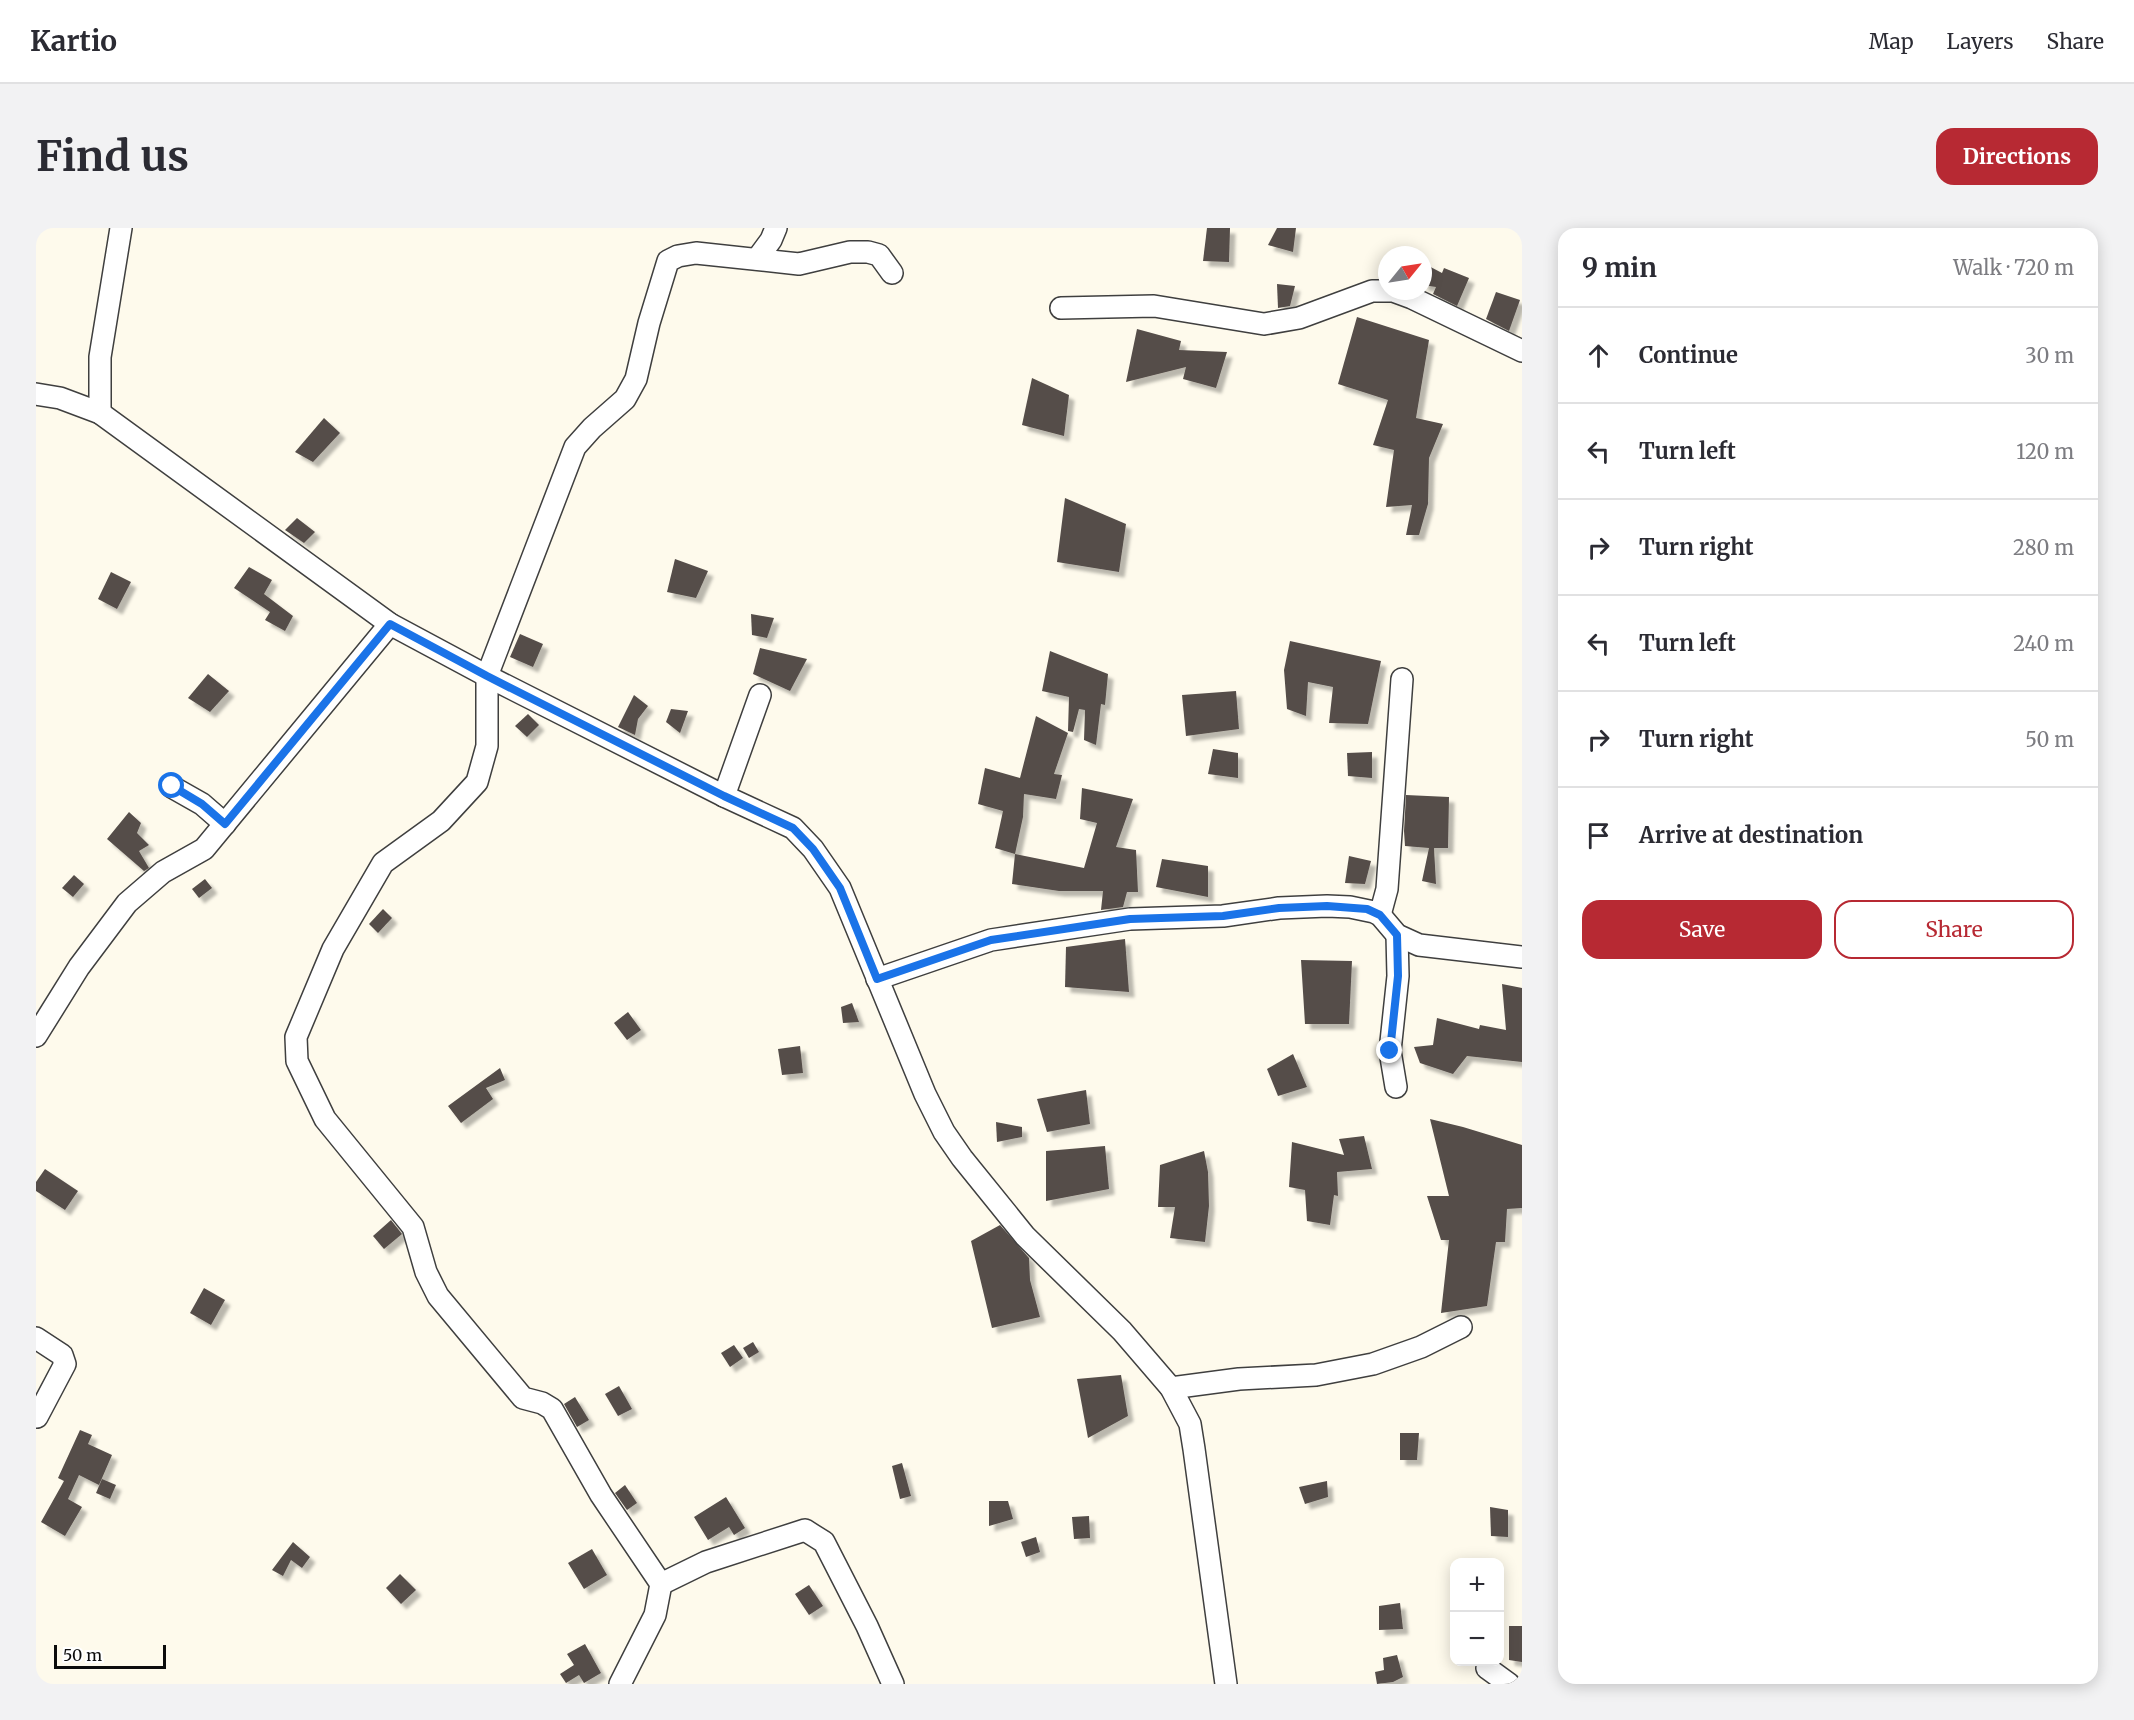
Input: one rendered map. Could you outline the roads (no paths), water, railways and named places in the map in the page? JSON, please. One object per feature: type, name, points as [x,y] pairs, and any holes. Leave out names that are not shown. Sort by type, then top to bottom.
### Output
[{"type":"street","points":[[100,413],[100,357],[121,228]]},
{"type":"street","points":[[757,259],[771,240],[776,228]]},
{"type":"street","points":[[620,1684],[655,1615],[661,1584],[601,1495],[552,1409],[542,1402],[523,1398],[438,1296],[426,1272],[413,1227],[326,1119],[297,1061],[296,1037],[333,950],[383,863],[441,821],[477,782],[487,746],[487,676],[575,447],[592,428],[625,399],[636,379],[649,323],[668,261],[678,256],[696,253],[799,264],[850,252],[868,252],[879,255],[892,273]]},
{"type":"street","points":[[1061,308],[1154,306],[1264,324],[1299,318],[1372,291],[1393,291],[1522,351]]},
{"type":"street","points":[[36,394],[60,398],[100,413],[390,624],[487,676],[724,796],[793,828],[813,849],[840,888],[925,1094],[944,1132],[1025,1236],[1122,1331],[1172,1388],[1190,1425],[1226,1684]]},
{"type":"street","points":[[36,1036],[79,967],[127,903],[163,872],[204,849],[390,624]]},
{"type":"street","points":[[1380,915],[1387,889],[1402,679]]},
{"type":"street","points":[[724,796],[760,695]]},
{"type":"street","points":[[172,786],[202,804],[225,824]]},
{"type":"street","points":[[877,979],[991,940],[1130,919],[1223,916],[1279,908],[1327,906],[1367,909],[1380,915],[1397,935],[1419,945],[1522,957]]},
{"type":"street","points":[[1396,1087],[1390,1051],[1397,984],[1397,935]]},
{"type":"street","points":[[1172,1388],[1239,1379],[1316,1375],[1373,1364],[1421,1347],[1461,1327]]},
{"type":"street","points":[[36,1338],[62,1355],[65,1365],[37,1417]]},
{"type":"street","points":[[661,1584],[706,1562],[805,1530],[824,1542],[867,1626],[893,1684]]},
{"type":"street","points":[[1487,1668],[1509,1684]]}]
